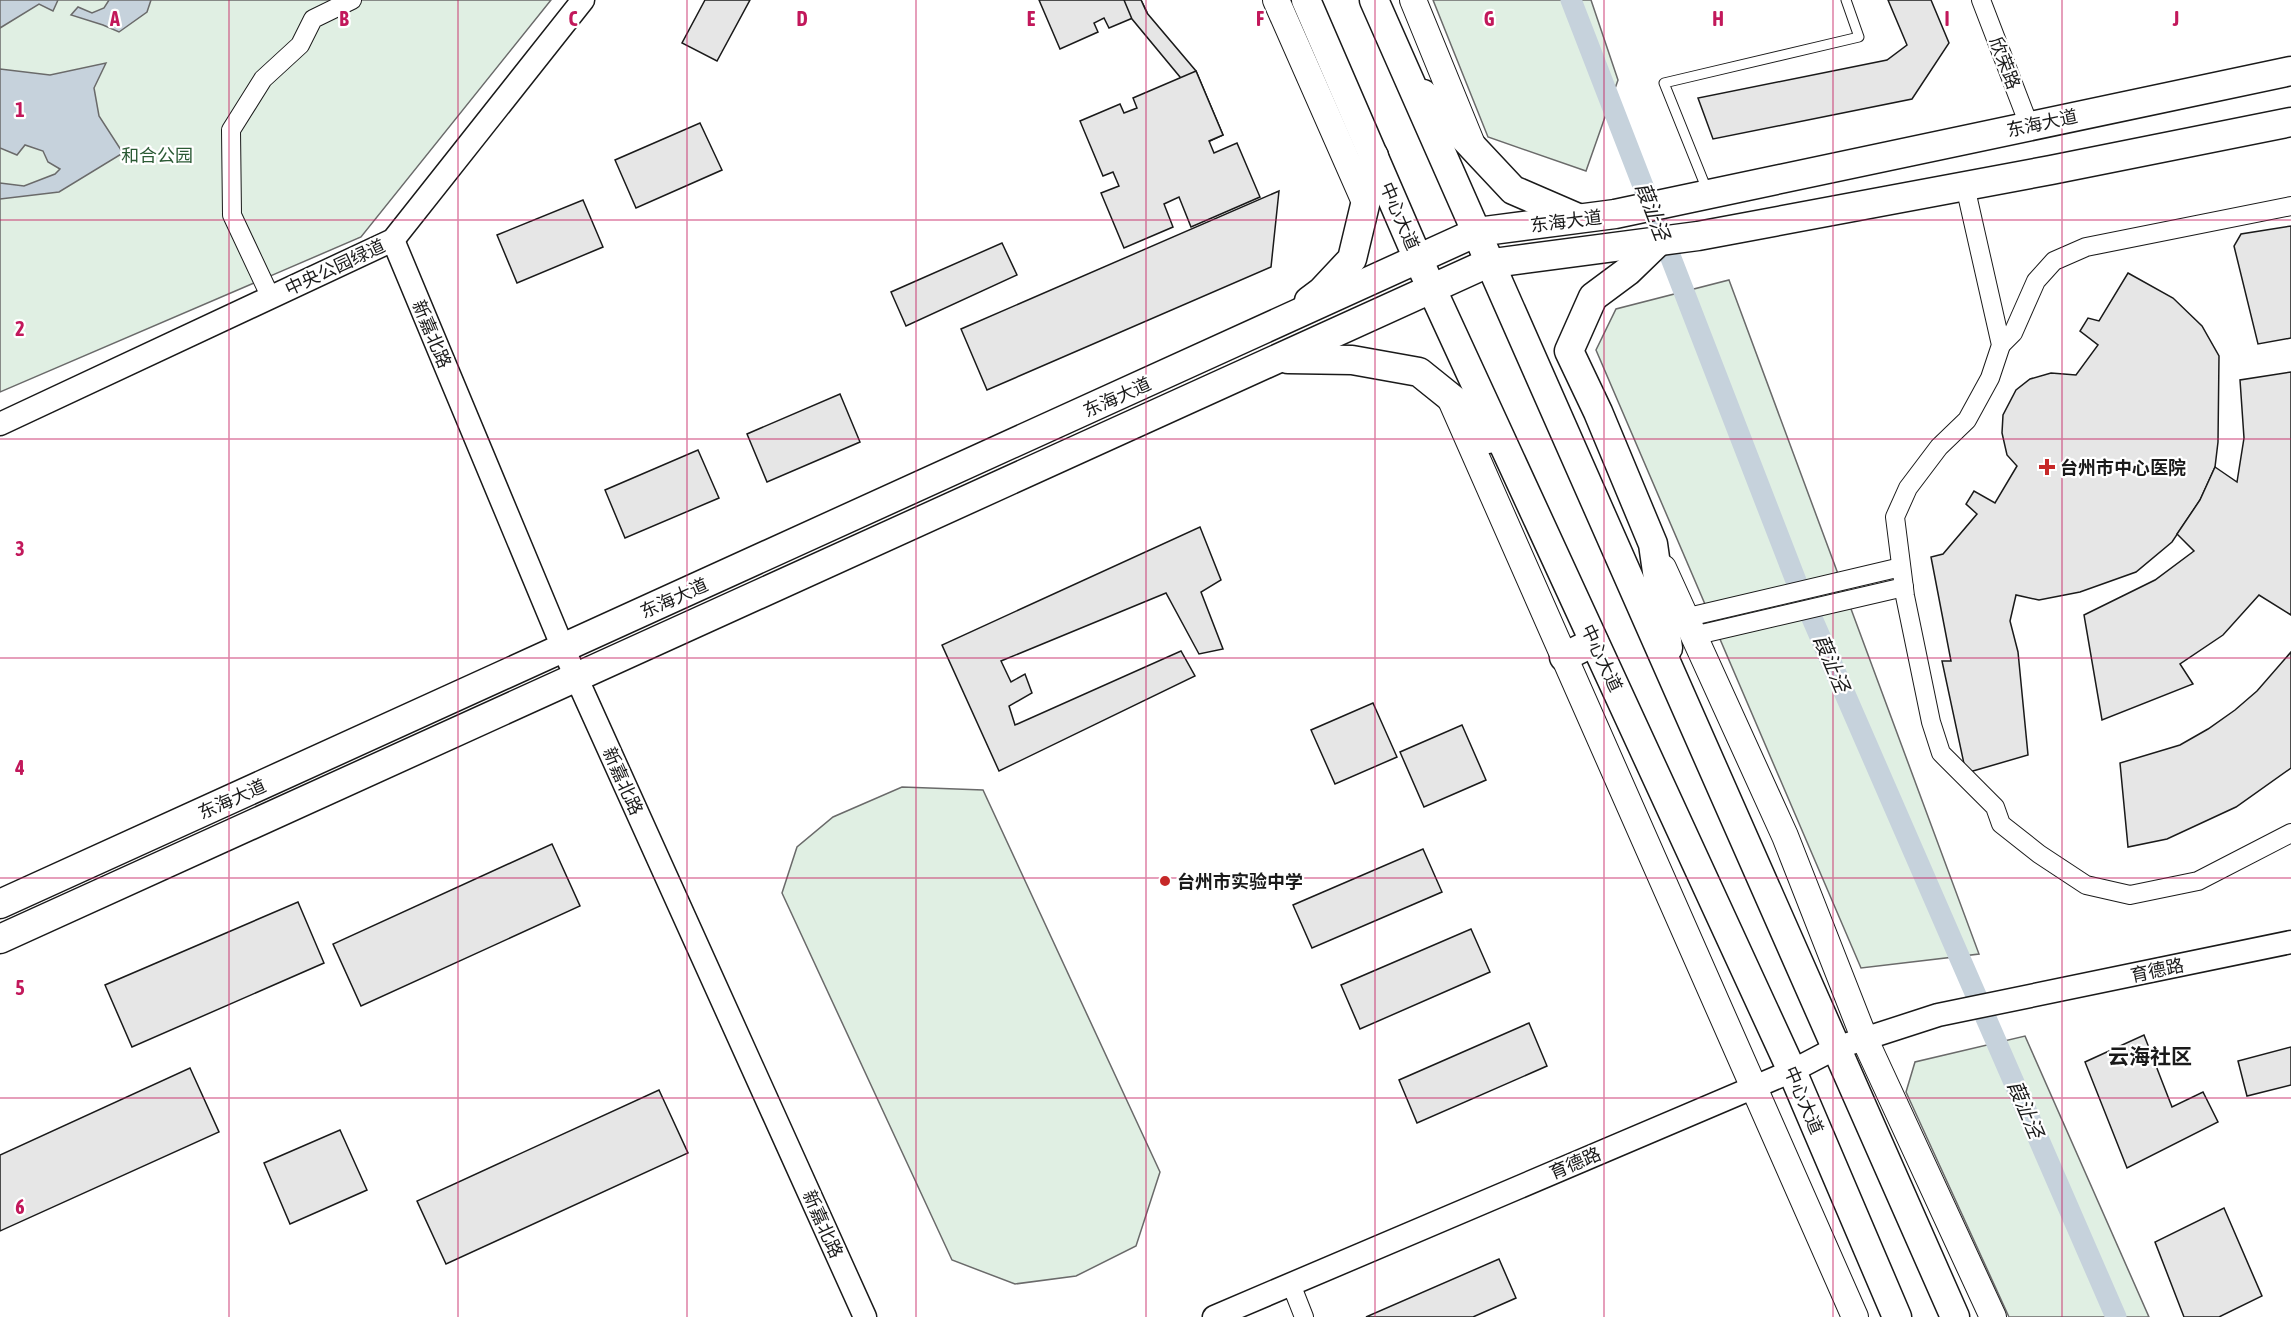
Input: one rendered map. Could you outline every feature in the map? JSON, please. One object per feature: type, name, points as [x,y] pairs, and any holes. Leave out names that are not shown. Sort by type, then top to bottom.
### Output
[{"type":"main road","points":[[1276,0],[1365,202]]},
{"type":"main road","name":"中心大道","points":[[1306,0],[1418,259],[1792,1071],[1897,1317]]},
{"type":"main road","points":[[1374,0],[1955,1317]]},
{"type":"main road","points":[[1413,0],[1473,145]]},
{"type":"main road","name":"东海大道","points":[[0,904],[1477,232],[1615,214],[2291,71]]},
{"type":"main road","points":[[1411,82],[1473,145],[1513,190],[1580,219]]},
{"type":"main road","name":"东海大道","points":[[0,939],[1490,264],[1698,236],[2291,122]]},
{"type":"main road","points":[[1279,323],[1321,292],[1352,259],[1370,184],[1374,156]]},
{"type":"main road","points":[[1659,242],[1628,271],[1593,297],[1569,351],[1598,412],[1689,627],[1785,836],[1865,1040],[1993,1317]]},
{"type":"main road","points":[[1280,358],[1352,360],[1419,372],[1465,409],[1519,479]]},
{"type":"main road","points":[[1450,397],[1856,1317]]},
{"type":"main road","points":[[1653,544],[1665,614],[1671,674]]},
{"type":"main road","points":[[1564,657],[1594,642]]},
{"type":"street","points":[[271,298],[232,214],[231,130],[263,80],[300,45],[313,19],[352,0]]},
{"type":"street","name":"中央公园绿道","points":[[0,424],[393,240],[583,0]]},
{"type":"street","name":"欣荣路","points":[[1981,0],[2029,125]]},
{"type":"street","points":[[1965,186],[2001,345]]},
{"type":"street","points":[[2291,206],[2086,247],[2054,261],[2036,281],[2013,333],[2001,345],[1990,378],[1967,420],[1939,447],[1908,488],[1895,517],[1904,587],[1931,722],[1941,753],[1995,807],[2001,824],[2067,874],[2086,885],[2130,895],[2198,880],[2291,833]]},
{"type":"street","name":"新嘉北路","points":[[393,240],[563,648],[865,1317]]},
{"type":"street","points":[[1689,627],[1758,601],[1901,567]]},
{"type":"street","points":[[1689,627],[1766,619],[1904,587]]},
{"type":"street","name":"育德路","points":[[1214,1317],[1792,1071],[1836,1048],[1938,1015],[2291,942]]},
{"type":"street","points":[[1291,1284],[1304,1317]]},
{"type":"lane","points":[[1708,194],[1664,83],[1859,37],[1846,0]]},
{"type":"green space","name":"和合公园","points":[[0,0],[551,0],[361,237],[0,392]]},
{"type":"green space","points":[[1433,0],[1591,0],[1618,80],[1586,171],[1488,137]]},
{"type":"green space","points":[[1729,280],[1979,954],[1861,968],[1596,350],[1616,309]]},
{"type":"green space","points":[[902,787],[983,790],[1160,1172],[1136,1246],[1076,1276],[1015,1284],[952,1260],[782,893],[797,847],[833,817]]},
{"type":"green space","points":[[2025,1036],[2149,1317],[2009,1317],[1906,1092],[1915,1062]]},
{"type":"shaded area","points":[[0,0],[58,0],[53,11],[39,4],[0,28]]},
{"type":"shaded area","points":[[109,0],[151,0],[147,12],[119,32],[71,15],[78,7],[92,13],[104,8]]},
{"type":"shaded area","points":[[106,63],[94,88],[99,116],[123,153],[59,192],[0,199],[0,183],[24,186],[55,174],[60,169],[48,162],[43,151],[25,145],[17,155],[0,148],[0,69],[50,75]]},
{"type":"building","points":[[705,0],[750,0],[717,61],[682,43]]},
{"type":"building","points":[[1039,0],[1141,0],[1147,12],[1109,28],[1104,18],[1094,23],[1098,32],[1060,49]]},
{"type":"building","points":[[1124,0],[1141,0],[1147,13],[1196,71],[1223,135],[1208,142],[1180,77],[1132,19]]},
{"type":"building","points":[[1888,0],[1931,0],[1949,43],[1912,99],[1713,139],[1698,98],[1887,60],[1907,45]]},
{"type":"building","points":[[1196,71],[1223,135],[1209,141],[1214,153],[1237,143],[1260,197],[1191,227],[1179,197],[1164,204],[1173,227],[1124,248],[1101,193],[1119,186],[1113,172],[1103,176],[1080,121],[1120,104],[1124,113],[1137,108],[1133,98]]},
{"type":"building","points":[[700,123],[722,170],[636,208],[615,160]]},
{"type":"building","points":[[1279,191],[1271,267],[987,390],[961,329]]},
{"type":"building","points":[[583,200],[603,247],[517,283],[497,235]]},
{"type":"building","points":[[2291,226],[2291,338],[2258,344],[2234,246],[2241,234]]},
{"type":"building","points":[[1002,243],[1017,275],[906,326],[891,292]]},
{"type":"building","points":[[2128,273],[2173,298],[2202,326],[2219,356],[2218,442],[2215,467],[2200,500],[2172,542],[2136,572],[2080,592],[2039,600],[2016,595],[2010,621],[2018,652],[2028,755],[1966,773],[1942,661],[1951,661],[1931,557],[1943,554],[1977,514],[1966,504],[1974,491],[1995,503],[2017,466],[2007,455],[2002,433],[2003,415],[2016,390],[2030,379],[2051,373],[2076,375],[2098,345],[2080,331],[2088,318],[2099,321]]},
{"type":"building","points":[[2291,372],[2291,615],[2259,595],[2223,635],[2180,664],[2193,684],[2102,720],[2084,615],[2155,580],[2194,551],[2177,534],[2200,500],[2215,467],[2237,482],[2244,438],[2240,380]]},
{"type":"building","points":[[840,394],[860,442],[767,482],[747,434]]},
{"type":"building","points":[[698,450],[719,498],[625,538],[605,490]]},
{"type":"building","points":[[1200,527],[1221,580],[1201,592],[1223,649],[1199,654],[1166,593],[1001,661],[1011,682],[1025,674],[1032,693],[1009,706],[1015,725],[1181,651],[1195,676],[999,771],[942,645]]},
{"type":"building","points":[[2291,652],[2291,768],[2236,807],[2167,839],[2128,847],[2120,763],[2180,745],[2208,729],[2257,691]]},
{"type":"building","points":[[1373,703],[1397,757],[1335,784],[1311,730]]},
{"type":"building","points":[[1462,725],[1486,780],[1424,807],[1400,752]]},
{"type":"building","points":[[552,844],[580,906],[361,1006],[333,944]]},
{"type":"building","points":[[1423,849],[1442,892],[1312,948],[1293,905]]},
{"type":"building","points":[[298,902],[324,963],[132,1047],[105,985]]},
{"type":"building","points":[[1471,929],[1490,972],[1360,1029],[1341,985]]},
{"type":"building","points":[[1529,1023],[1547,1066],[1417,1123],[1399,1080]]},
{"type":"building","points":[[2144,1035],[2172,1107],[2203,1092],[2218,1122],[2127,1168],[2085,1062]]},
{"type":"building","points":[[2291,1047],[2291,1085],[2247,1096],[2238,1061]]},
{"type":"building","points":[[190,1068],[219,1132],[0,1231],[0,1155]]},
{"type":"building","points":[[659,1090],[688,1153],[446,1264],[417,1201]]},
{"type":"building","points":[[340,1130],[367,1190],[290,1224],[264,1163]]},
{"type":"building","points":[[2224,1208],[2262,1296],[2219,1317],[2184,1317],[2155,1242]]},
{"type":"building","points":[[1499,1259],[1516,1298],[1473,1317],[1366,1317]]},
{"type":"waterway","name":"葭沚泾","points":[[1571,0],[1798,586],[2116,1317]]},
{"type":"place","name":"台州市中心医院","points":[[2047,467]]},
{"type":"place","name":"台州市实验中学","points":[[1165,881]]},
{"type":"district","name":"云海社区","points":[[2150,1056]]}]
